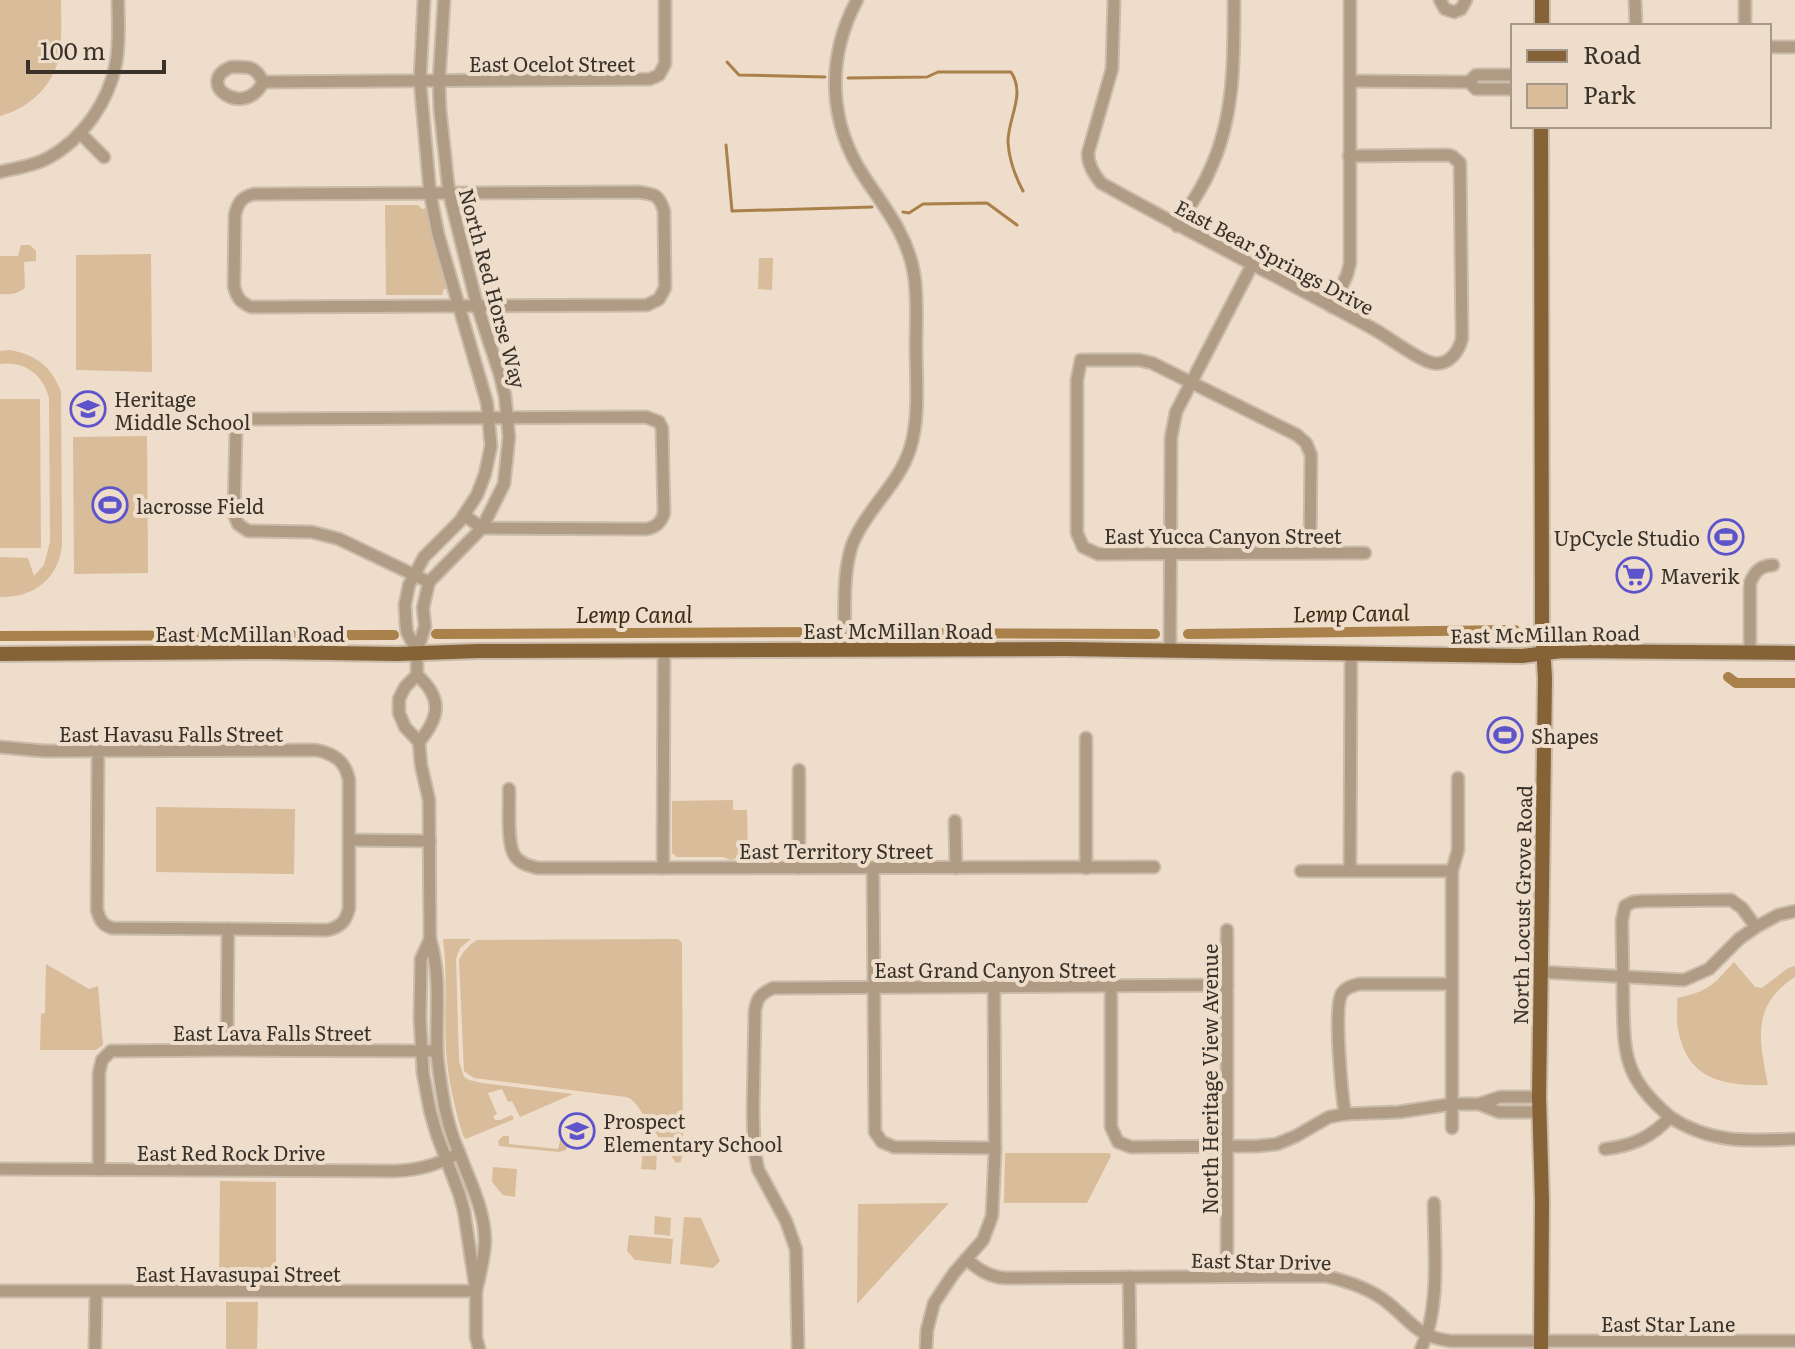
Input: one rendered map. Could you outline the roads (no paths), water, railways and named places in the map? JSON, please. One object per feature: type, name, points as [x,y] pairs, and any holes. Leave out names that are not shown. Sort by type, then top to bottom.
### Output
[{"type":"main road","points":[[1542,0],[1542,24]]},
{"type":"main road","name":"North Locust Grove Road","points":[[1541,128],[1542,630],[1545,678],[1539,1097],[1541,1345]]},
{"type":"main road","name":"East McMillan Road","points":[[0,654],[664,650],[1170,650],[1522,656],[1562,651],[1795,653]]},
{"type":"street","points":[[0,172],[48,158],[65,147],[94,116],[116,63],[118,0]]},
{"type":"street","name":"North Red Horse Way","points":[[417,652],[407,632],[404,614],[406,596],[424,557],[464,515],[477,495],[491,446],[490,418],[438,234],[430,193],[420,81],[424,0]]},
{"type":"street","name":"North Red Horse Way","points":[[444,0],[439,82],[449,193],[477,305],[500,375],[508,418],[508,456],[504,484],[482,528],[429,582],[423,608],[425,626],[417,652],[417,675],[399,699],[399,713],[405,727],[419,742],[429,800],[430,939],[437,960],[437,1051],[442,1093],[459,1153],[476,1193],[485,1239],[476,1291]]},
{"type":"street","name":"East Ocelot Street","points":[[263,82],[646,80],[655,78],[662,71],[665,57],[665,0]]},
{"type":"street","points":[[845,650],[847,574],[852,543],[903,467],[913,439],[916,408],[916,296],[911,256],[899,228],[853,160],[835,101],[838,49],[843,29],[857,0]]},
{"type":"street","name":"East Bear Springs Drive","points":[[1114,0],[1112,69],[1088,153],[1093,174],[1101,183],[1372,328],[1420,359],[1432,363],[1449,359],[1457,351],[1462,338],[1460,163],[1448,155],[1349,156]]},
{"type":"street","points":[[1177,226],[1209,172],[1224,132],[1233,79],[1234,0]]},
{"type":"street","points":[[1332,307],[1350,263],[1350,0]]},
{"type":"street","points":[[1440,0],[1445,9],[1454,12],[1461,9],[1466,0]]},
{"type":"street","points":[[1635,0],[1636,24]]},
{"type":"street","points":[[1745,0],[1745,24]]},
{"type":"street","points":[[1771,47],[1795,47]]},
{"type":"street","points":[[1469,82],[1476,75],[1511,75]]},
{"type":"street","points":[[1350,81],[1469,82],[1476,89],[1511,89]]},
{"type":"street","points":[[80,133],[104,157]]},
{"type":"street","points":[[638,192],[657,196],[664,211],[665,288],[659,299],[647,305],[251,307],[237,297],[234,286],[235,215],[245,196],[449,193],[638,192]]},
{"type":"street","points":[[1170,650],[1171,438],[1176,412],[1252,265]]},
{"type":"street","name":"East Yucca Canyon Street","points":[[1192,382],[1139,360],[1081,360],[1077,380],[1077,533],[1083,547],[1098,554],[1365,553]]},
{"type":"street","points":[[1192,382],[1297,435],[1306,443],[1311,455],[1310,553]]},
{"type":"street","points":[[429,582],[339,539],[312,532],[248,531],[238,524],[234,514],[235,436],[239,424],[250,419],[646,417],[659,422],[664,434],[664,513],[659,524],[647,529],[482,528],[464,515]]},
{"type":"street","points":[[1750,653],[1750,583],[1760,568],[1773,565]]},
{"type":"street","points":[[663,868],[664,650]]},
{"type":"street","points":[[1350,870],[1351,653]]},
{"type":"street","name":"North Red Horse Way","points":[[417,675],[430,687],[436,703],[433,721],[419,742]]},
{"type":"street","points":[[1086,738],[1086,868]]},
{"type":"street","name":"East Havasu Falls Street","points":[[0,747],[98,752],[316,750],[329,753],[340,759],[347,769],[350,840]]},
{"type":"street","points":[[98,752],[97,910],[100,921],[112,928],[336,928],[343,924],[349,908],[350,840],[430,841]]},
{"type":"street","points":[[799,770],[799,868]]},
{"type":"street","points":[[1452,1128],[1452,871],[1458,850],[1458,778]]},
{"type":"street","name":"East Territory Street","points":[[509,789],[513,854],[519,861],[538,868],[1154,867]]},
{"type":"street","points":[[955,821],[956,868]]},
{"type":"street","points":[[873,869],[874,1128],[882,1142],[894,1147],[995,1148]]},
{"type":"street","points":[[1301,871],[1452,871]]},
{"type":"street","points":[[1756,927],[1742,908],[1729,900],[1642,901],[1625,906],[1622,920],[1623,1031],[1629,1061],[1642,1088],[1670,1117],[1708,1136],[1738,1140],[1795,1139]]},
{"type":"street","points":[[1541,972],[1684,980],[1709,969],[1756,927],[1778,915],[1795,911]]},
{"type":"street","points":[[227,1050],[228,929]]},
{"type":"street","name":"North Heritage View Avenue","points":[[1227,930],[1227,1276]]},
{"type":"street","name":"North Red Horse Way","points":[[430,939],[421,959],[421,1051],[430,1111],[464,1211],[476,1291],[479,1349]]},
{"type":"street","points":[[1345,1114],[1340,1070],[1339,1004],[1343,992],[1359,984],[1452,984]]},
{"type":"street","name":"East Grand Canyon Street","points":[[798,1349],[796,1249],[786,1221],[758,1169],[754,1148],[755,1011],[757,999],[763,993],[773,988],[1227,985]]},
{"type":"street","points":[[1111,986],[1111,1127],[1118,1142],[1131,1147],[1277,1144],[1329,1117],[1345,1114],[1479,1104],[1500,1097],[1539,1097]]},
{"type":"street","points":[[926,1349],[934,1303],[942,1288],[983,1240],[992,1216],[995,1148],[994,987]]},
{"type":"street","name":"East Lava Falls Street","points":[[99,1170],[99,1073],[102,1060],[111,1051],[437,1051]]},
{"type":"street","points":[[1479,1104],[1499,1112],[1539,1112]]},
{"type":"street","points":[[1605,1149],[1633,1144],[1661,1128],[1670,1117]]},
{"type":"street","name":"East Red Rock Drive","points":[[0,1169],[395,1171],[430,1167],[459,1153]]},
{"type":"street","points":[[1421,1349],[1434,1311],[1434,1203]]},
{"type":"street","name":"East Star Drive","points":[[966,1259],[996,1278],[1316,1276],[1337,1279],[1371,1291],[1427,1336]]},
{"type":"street","points":[[1129,1277],[1130,1349]]},
{"type":"street","name":"East Havasupai Street","points":[[0,1291],[476,1291]]},
{"type":"street","points":[[95,1349],[96,1291]]},
{"type":"street","points":[[1427,1336],[1451,1341],[1541,1345]]},
{"type":"street","name":"East Star Lane","points":[[1541,1345],[1795,1341]]},
{"type":"waterway","points":[[727,62],[739,75],[825,77]]},
{"type":"waterway","points":[[848,78],[927,77],[938,72],[1011,72],[1017,98],[1008,142],[1013,167],[1023,191]]},
{"type":"waterway","points":[[726,145],[732,211],[872,207]]},
{"type":"waterway","points":[[903,212],[909,213],[923,204],[987,203],[1017,225]]},
{"type":"waterway","name":"Lemp Canal","points":[[1188,634],[1515,630]]},
{"type":"waterway","name":"Lemp Canal","points":[[436,634],[832,632]]},
{"type":"waterway","name":"Lemp Canal","points":[[862,633],[1155,634]]},
{"type":"waterway","name":"Lemp Canal","points":[[0,636],[394,635]]},
{"type":"waterway","points":[[1728,677],[1736,683],[1795,683]]},
{"type":"place","name":"Heritage Middle School","points":[[88,409]]},
{"type":"place","name":"lacrosse Field","points":[[110,505]]},
{"type":"place","name":"UpCycle Studio","points":[[1726,537]]},
{"type":"place","name":"Maverik","points":[[1634,575]]},
{"type":"place","name":"Shapes","points":[[1505,735]]},
{"type":"place","name":"Prospect Elementary School","points":[[577,1131]]}]
